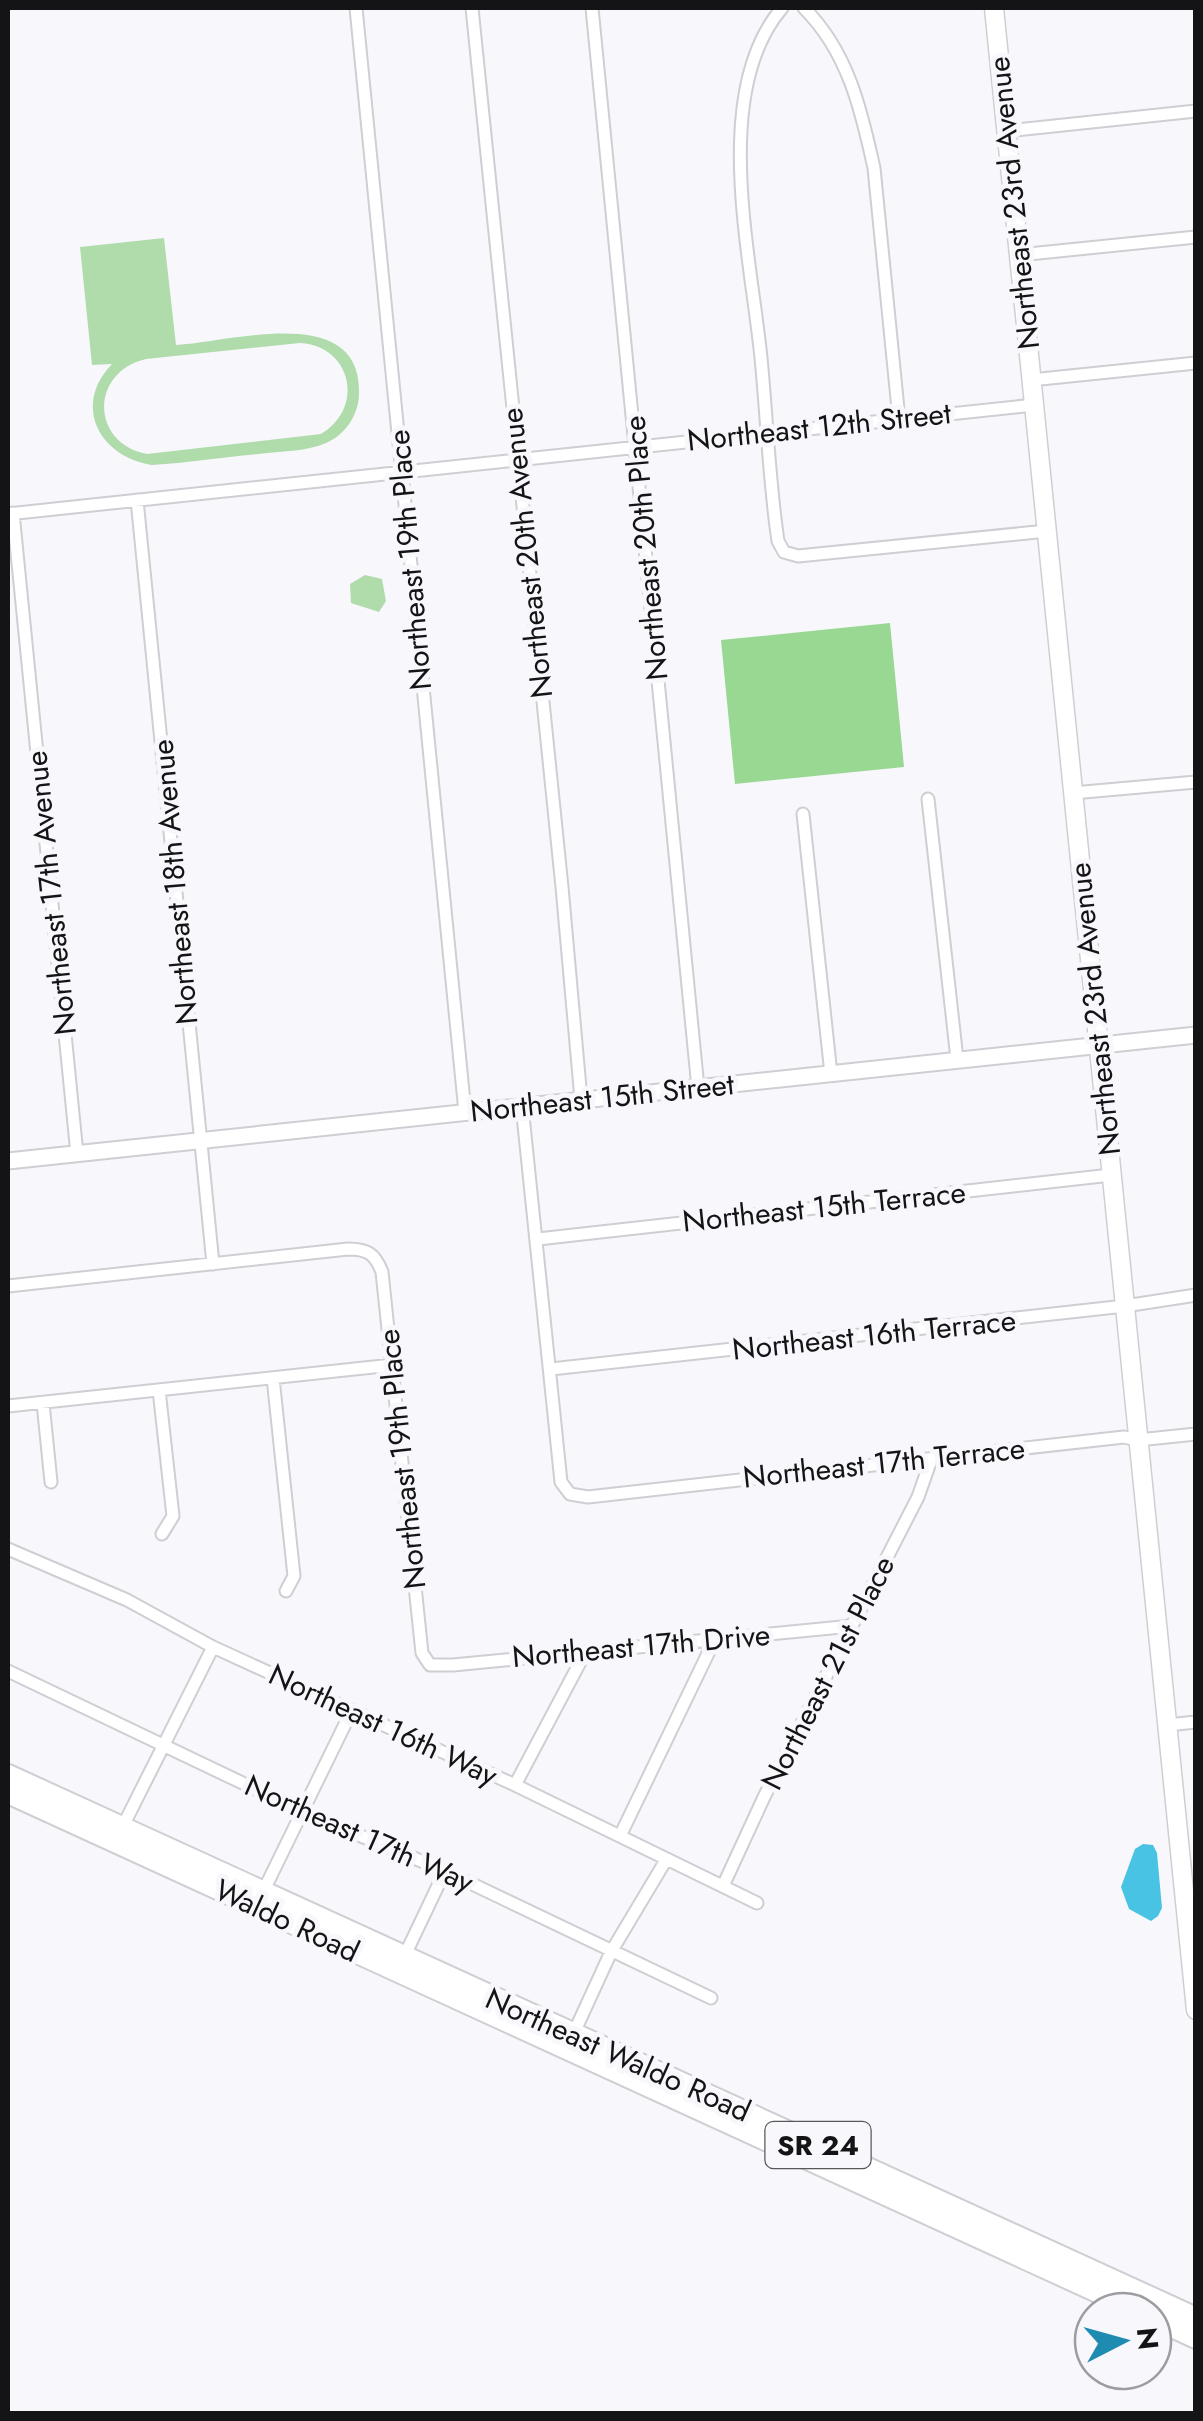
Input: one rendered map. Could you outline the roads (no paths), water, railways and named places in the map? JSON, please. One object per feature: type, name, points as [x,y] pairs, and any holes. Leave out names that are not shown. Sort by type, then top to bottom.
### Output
[{"type":"highway","name":"SR 24","points":[[8,1775],[118,1836]]},
{"type":"highway","name":"Waldo Road","points":[[8,1794],[118,1836],[569,2043]]},
{"type":"highway","name":"Northeast Waldo Road","points":[[569,2043],[1058,2265],[1196,2318]]},
{"type":"highway","name":"Northeast Waldo Road","points":[[1058,2265],[1104,2291]]},
{"type":"highway","points":[[1173,2327],[1196,2338]]},
{"type":"main road","name":"Northeast 23rd Avenue","points":[[994,8],[1167,1725],[1192,1932],[1196,2010]]},
{"type":"street","name":"Northeast 19th Place","points":[[356,8],[466,1112]]},
{"type":"street","name":"Northeast 20th Avenue","points":[[472,8],[581,1099]]},
{"type":"street","name":"Northeast 20th Place","points":[[592,8],[698,1088]]},
{"type":"street","points":[[782,8],[769,23],[756,53],[745,90],[741,128],[747,230],[778,541],[788,553],[798,556],[1047,531]]},
{"type":"street","points":[[804,8],[839,54],[855,88],[866,132],[874,168],[899,419]]},
{"type":"street","points":[[1007,131],[1196,111]]},
{"type":"street","points":[[1019,255],[1196,237]]},
{"type":"street","points":[[1032,380],[1196,363]]},
{"type":"street","name":"Northeast 12th Street","points":[[10,513],[1034,405]]},
{"type":"street","name":"Northeast 18th Avenue","points":[[137,500],[213,1264]]},
{"type":"street","name":"Northeast 17th Avenue","points":[[10,513],[77,1154]]},
{"type":"street","points":[[1073,794],[1196,782]]},
{"type":"street","points":[[928,799],[958,1058]]},
{"type":"street","points":[[803,814],[831,1074]]},
{"type":"street","name":"Northeast 15th Street","points":[[8,1161],[1196,1034]]},
{"type":"street","points":[[522,1106],[551,1370]]},
{"type":"street","name":"Northeast 15th Terrace","points":[[538,1240],[1111,1175]]},
{"type":"street","name":"Northeast 19th Place","points":[[213,1264],[348,1248],[372,1254],[382,1272],[422,1653],[430,1665]]},
{"type":"street","points":[[8,1286],[213,1264]]},
{"type":"street","name":"Northeast 16th Terrace","points":[[551,1370],[1196,1295]]},
{"type":"street","points":[[8,1406],[392,1366]]},
{"type":"street","name":"Northeast 17th Terrace","points":[[551,1370],[562,1482],[573,1494],[604,1496],[1124,1437],[1138,1440],[1196,1434]]},
{"type":"street","points":[[273,1378],[294,1576],[286,1591]]},
{"type":"street","points":[[158,1390],[173,1516],[162,1534]]},
{"type":"street","points":[[43,1403],[51,1482]]},
{"type":"street","name":"Northeast 21st Place","points":[[723,1886],[918,1498],[931,1460]]},
{"type":"street","name":"Northeast 16th Way","points":[[8,1549],[127,1600],[213,1646],[515,1785],[757,1903]]},
{"type":"street","name":"Northeast 17th Drive","points":[[430,1665],[852,1626]]},
{"type":"street","points":[[620,1836],[715,1639]]},
{"type":"street","points":[[118,1836],[213,1646]]},
{"type":"street","points":[[515,1785],[585,1653]]},
{"type":"street","name":"Northeast 17th Way","points":[[8,1671],[301,1811],[445,1871],[711,1998]]},
{"type":"street","points":[[259,1900],[352,1712]]},
{"type":"street","points":[[1167,1725],[1196,1722]]},
{"type":"street","points":[[569,2043],[611,1952],[666,1860]]},
{"type":"street","points":[[400,1965],[445,1871]]},
{"type":"water","points":[[1143,1844],[1153,1845],[1157,1853],[1162,1908],[1151,1921],[1129,1909],[1121,1887],[1135,1849]]}]
